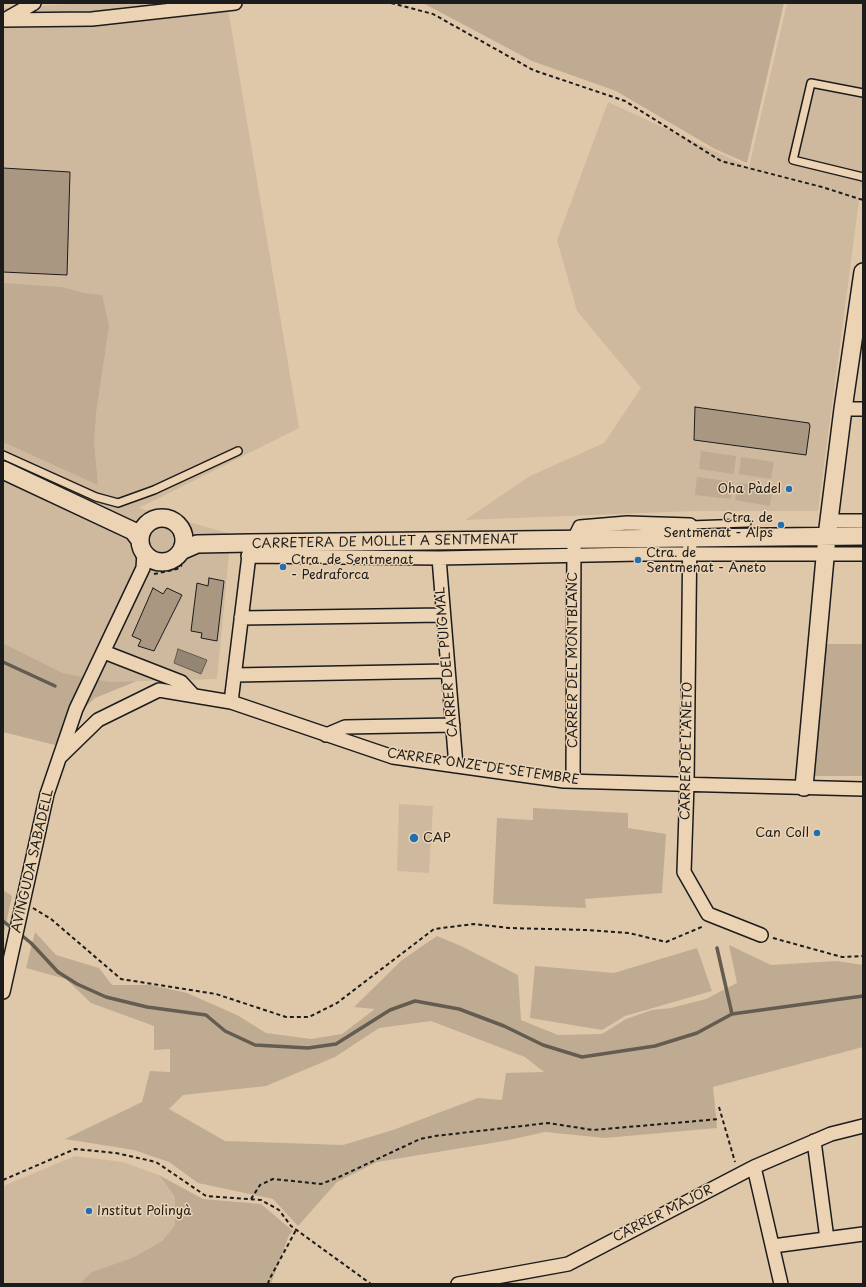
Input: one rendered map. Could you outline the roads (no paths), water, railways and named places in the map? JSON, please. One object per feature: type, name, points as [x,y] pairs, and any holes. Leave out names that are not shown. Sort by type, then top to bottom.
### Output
[{"type":"street","points":[[5,20],[34,3]]},
{"type":"street","points":[[5,20],[92,19],[235,3]]},
{"type":"street","points":[[804,787],[828,529],[843,409],[863,272]]},
{"type":"street","points":[[843,409],[863,409]]},
{"type":"street","points":[[3,470],[143,547],[165,562],[174,558],[187,544],[179,526],[171,520],[161,518],[151,521],[143,547],[104,652],[76,709],[60,757]]},
{"type":"street","name":"CARRETERA DE MOLLET A SENTMENAT","points":[[249,549],[574,539],[690,531],[828,529],[863,521]]},
{"type":"street","name":"CARRETERA DE MOLLET A SENTMENAT","points":[[828,529],[863,536]]},
{"type":"street","name":"CARRER DE L'ANETO","points":[[690,531],[687,784],[684,872],[708,914],[761,934]]},
{"type":"street","name":"CARRER DEL MONTBLANC","points":[[573,781],[574,539]]},
{"type":"street","name":"CARRETERA DE MOLLET A SENTMENAT","points":[[187,544],[249,549],[439,558],[689,554],[863,554]]},
{"type":"street","points":[[231,702],[249,549]]},
{"type":"street","name":"CARRER DEL PUIGMAL","points":[[439,558],[456,766]]},
{"type":"street","points":[[241,618],[443,615]]},
{"type":"street","points":[[104,652],[181,682],[192,696]]},
{"type":"street","points":[[234,675],[448,671]]},
{"type":"street","name":"AVINGUDA SABADELL","points":[[3,992],[40,822],[60,757],[98,720],[159,690],[231,702]]},
{"type":"street","name":"CARRER ONZE DE SETEMBRE","points":[[231,702],[393,757],[456,766],[573,781],[863,789]]},
{"type":"street","points":[[326,735],[345,727],[453,725]]},
{"type":"street","name":"CARRER MAJOR","points":[[458,1284],[568,1264],[754,1167],[831,1134],[863,1126]]},
{"type":"street","points":[[814,1141],[827,1239]]},
{"type":"street","points":[[754,1167],[781,1284]]},
{"type":"street","points":[[772,1246],[863,1234]]},
{"type":"lane","points":[[863,93],[810,83],[793,160],[863,177]]},
{"type":"lane","points":[[3,455],[96,497],[118,503],[154,490],[238,452]]},
{"type":"lane","points":[[690,531],[747,523]]},
{"type":"waterway","points":[[3,662],[55,686]]},
{"type":"waterway","points":[[3,921],[13,929]]},
{"type":"waterway","points":[[20,934],[31,943],[58,972],[77,984],[106,997],[147,1007],[206,1015],[225,1031],[255,1045],[308,1048],[336,1044],[390,1010],[415,1001],[459,1009],[504,1026],[543,1045],[582,1057],[655,1046],[697,1033],[732,1014],[863,996]]},
{"type":"waterway","points":[[717,948],[732,1014]]},
{"type":"place","name":"Oha Pàdel","points":[[789,489]]},
{"type":"place","name":"Ctra. de Sentmenat - Alps","points":[[781,525]]},
{"type":"place","name":"Ctra. de Sentmenat - Aneto","points":[[638,560]]},
{"type":"place","name":"Ctra. de Sentmenat - Pedraforca","points":[[283,567]]},
{"type":"place","name":"Can Coll","points":[[817,833]]},
{"type":"place","name":"CAP","points":[[414,838]]},
{"type":"place","name":"Institut Polinyà","points":[[89,1211]]}]
